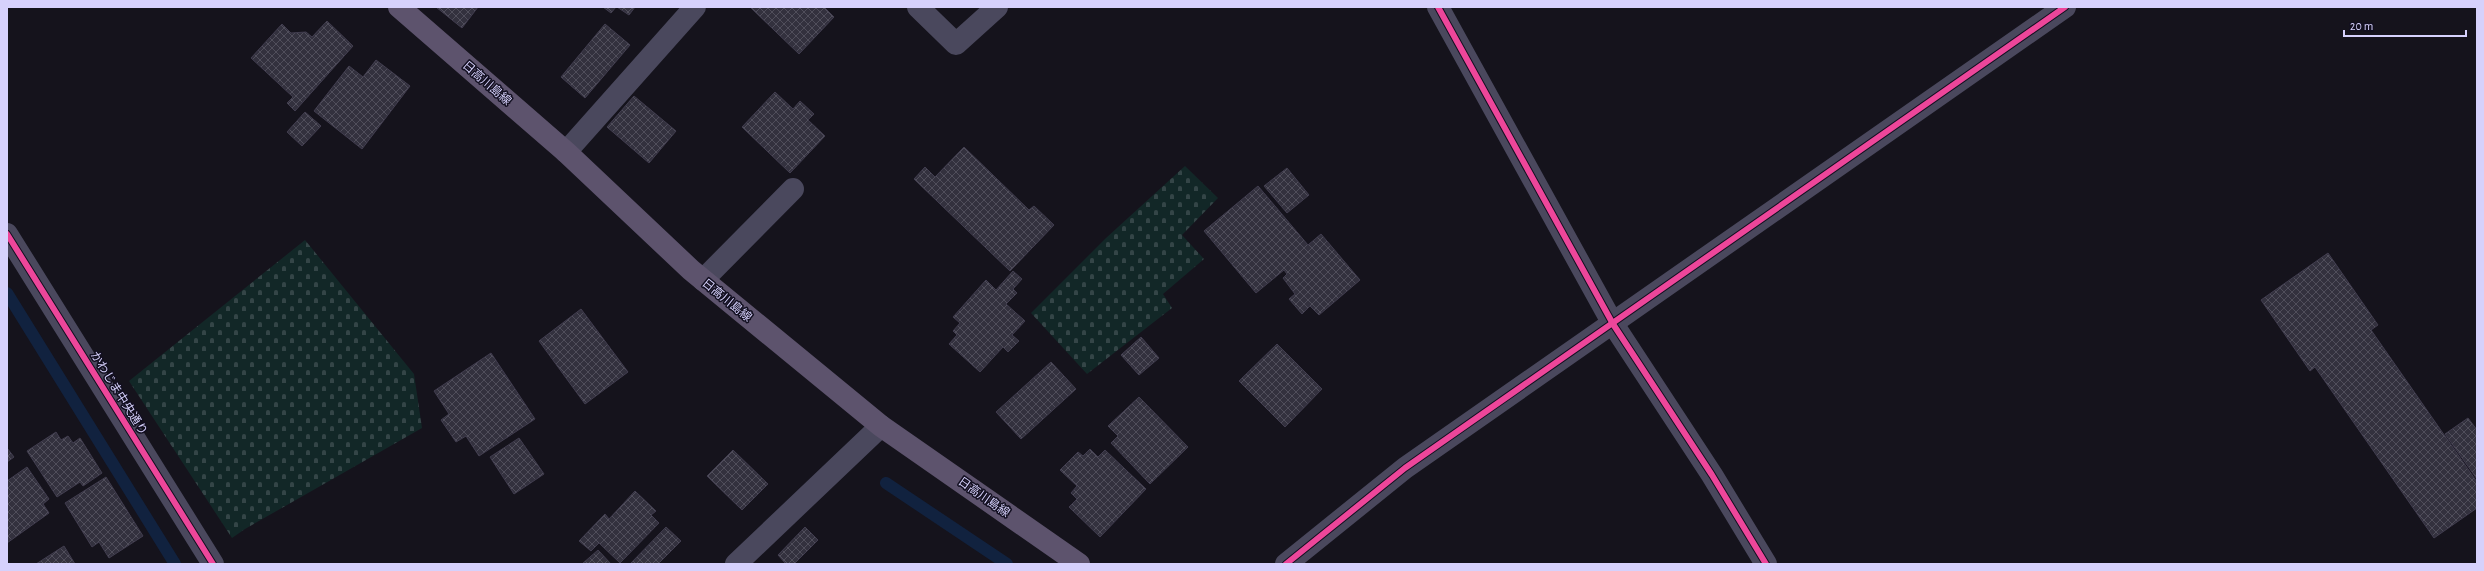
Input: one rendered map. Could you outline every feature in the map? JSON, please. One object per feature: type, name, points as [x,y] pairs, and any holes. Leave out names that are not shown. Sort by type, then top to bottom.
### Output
[{"type":"main road","name":"日高川島線","points":[[399,7],[566,152],[703,280],[881,426],[1079,564]]},
{"type":"street","points":[[566,152],[695,7]]},
{"type":"street","points":[[918,7],[956,44],[997,7]]},
{"type":"street","points":[[1438,7],[1613,324],[1712,475],[1766,564]]},
{"type":"street","points":[[1286,564],[1405,468],[2065,7]]},
{"type":"street","points":[[703,280],[793,189]]},
{"type":"street","name":"かわじま中央通り","points":[[7,234],[212,564]]},
{"type":"street","points":[[736,564],[881,426]]},
{"type":"green space","points":[[1185,166],[1218,198],[1182,235],[1204,259],[1163,294],[1172,308],[1087,374],[1031,313],[1106,238]]},
{"type":"green space","points":[[305,240],[414,374],[422,428],[245,529],[232,538],[129,381]]},
{"type":"building","points":[[436,7],[478,7],[462,28]]},
{"type":"building","points":[[603,7],[616,7],[611,13]]},
{"type":"building","points":[[617,7],[635,7],[629,15]]},
{"type":"building","points":[[750,7],[824,7],[834,17],[799,54]]},
{"type":"building","points":[[327,21],[353,46],[295,111],[287,103],[293,97],[251,58],[282,24],[291,33],[306,32],[312,37]]},
{"type":"building","points":[[605,24],[630,45],[585,98],[561,77]]},
{"type":"building","points":[[376,60],[410,86],[362,149],[314,111],[349,66],[363,77]]},
{"type":"building","points":[[775,92],[793,109],[800,101],[814,114],[808,120],[825,136],[790,173],[742,127]]},
{"type":"building","points":[[634,96],[676,131],[649,163],[607,127]]},
{"type":"building","points":[[305,112],[321,126],[302,146],[287,132]]},
{"type":"building","points":[[964,147],[1029,210],[1034,206],[1054,225],[1010,271],[914,179],[925,167],[935,177]]},
{"type":"building","points":[[1287,168],[1309,195],[1287,213],[1264,186]]},
{"type":"building","points":[[1258,186],[1308,245],[1321,234],[1360,280],[1319,315],[1310,306],[1302,314],[1289,299],[1295,294],[1283,278],[1287,274],[1284,270],[1256,293],[1204,231]]},
{"type":"building","points":[[2328,253],[2378,325],[2371,330],[2477,482],[2477,508],[2434,538],[2315,367],[2310,371],[2261,300]]},
{"type":"building","points":[[1013,271],[1022,279],[1013,289],[1017,293],[1006,304],[1025,321],[1012,335],[1019,341],[1008,352],[1003,347],[980,372],[949,344],[957,335],[953,331],[960,323],[953,317],[986,280],[996,290]]},
{"type":"building","points":[[581,309],[628,372],[585,404],[539,341]]},
{"type":"building","points":[[1141,337],[1159,358],[1139,375],[1121,355]]},
{"type":"building","points":[[1277,344],[1322,389],[1285,427],[1239,381]]},
{"type":"building","points":[[491,353],[535,419],[479,456],[466,436],[456,442],[441,420],[449,414],[434,391]]},
{"type":"building","points":[[1051,362],[1076,389],[1021,439],[996,412]]},
{"type":"building","points":[[1139,397],[1188,447],[1150,484],[1111,443],[1118,436],[1108,426]]},
{"type":"building","points":[[2468,418],[2477,430],[2477,479],[2445,434]]},
{"type":"building","points":[[56,432],[61,440],[68,436],[73,443],[80,438],[102,473],[83,486],[80,482],[57,497],[27,451]]},
{"type":"building","points":[[519,438],[544,474],[514,494],[490,457]]},
{"type":"building","points":[[7,448],[14,457],[7,462]]},
{"type":"building","points":[[1090,449],[1098,457],[1105,450],[1146,489],[1100,537],[1069,507],[1077,499],[1071,493],[1077,486],[1060,470],[1078,452],[1083,456]]},
{"type":"building","points":[[733,450],[768,484],[742,510],[707,476]]},
{"type":"building","points":[[27,467],[49,499],[43,504],[49,513],[7,543],[7,481]]},
{"type":"building","points":[[106,477],[143,536],[109,558],[99,542],[92,547],[65,503]]},
{"type":"building","points":[[635,491],[656,511],[651,515],[659,523],[620,563],[599,543],[591,551],[579,541],[605,514],[609,519]]},
{"type":"building","points":[[666,527],[681,541],[658,564],[630,564]]},
{"type":"building","points":[[805,527],[818,540],[794,564],[786,564],[778,555]]},
{"type":"building","points":[[64,546],[75,564],[36,564]]},
{"type":"building","points":[[598,550],[611,564],[582,564]]},
{"type":"waterway","points":[[7,293],[175,564]]},
{"type":"waterway","points":[[886,483],[1007,564]]},
{"type":"cycle path","points":[[1438,7],[1613,324],[1712,475],[1766,564]]},
{"type":"cycle path","points":[[1286,564],[1405,468],[2065,7]]},
{"type":"cycle path","points":[[7,234],[213,564]]}]
